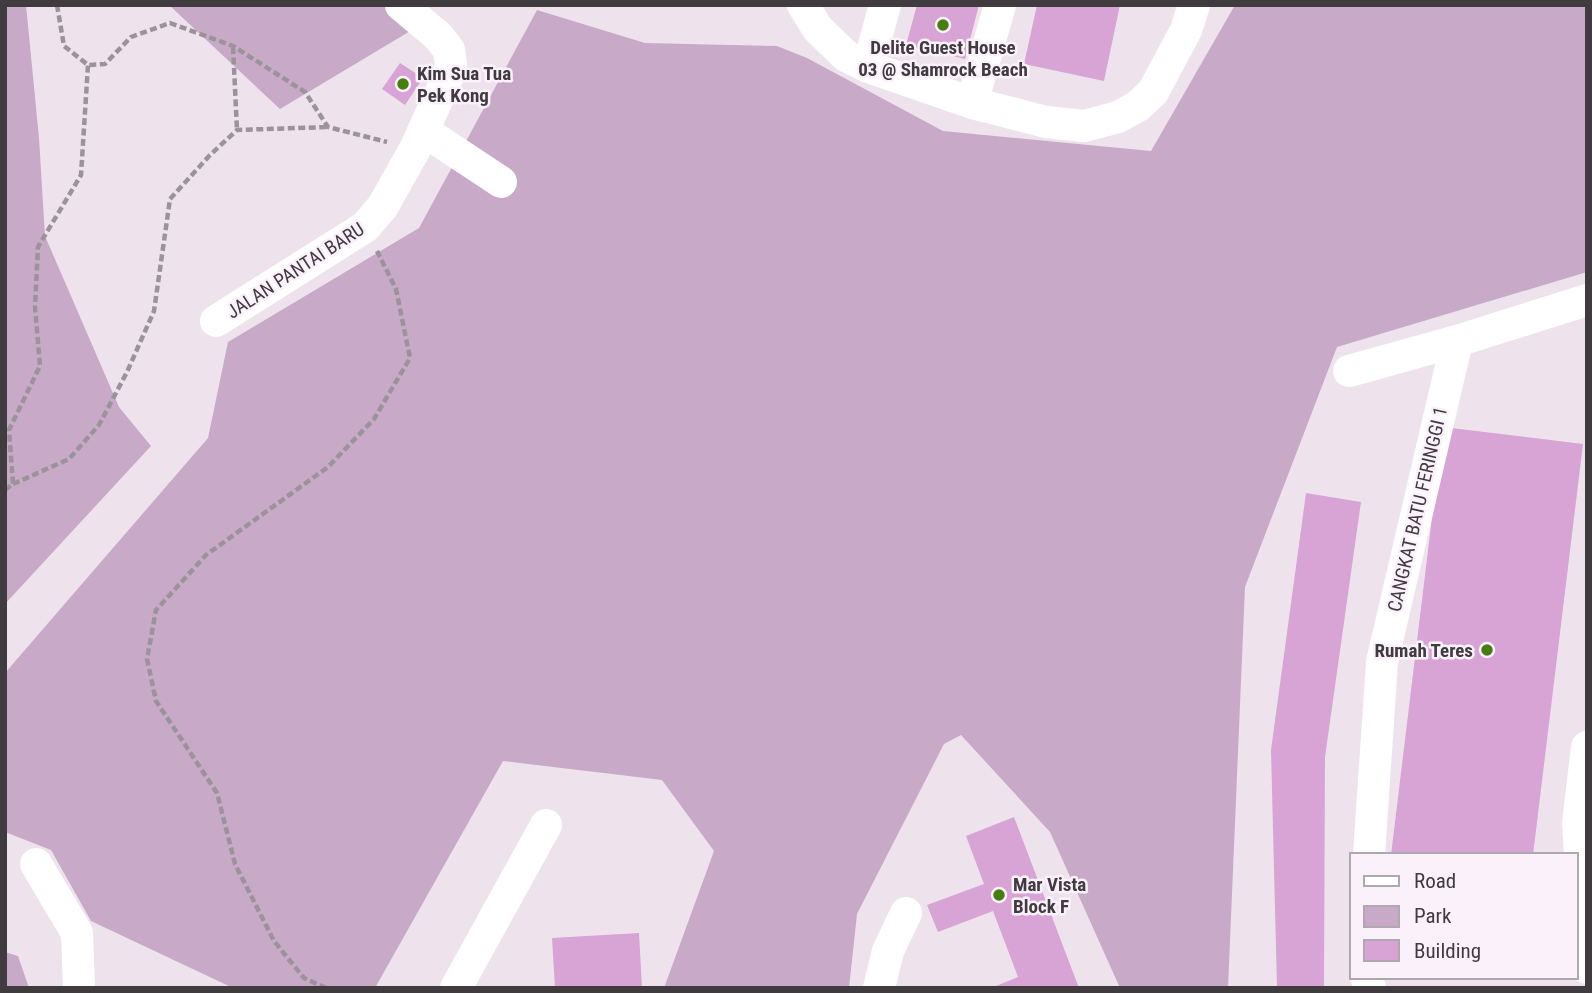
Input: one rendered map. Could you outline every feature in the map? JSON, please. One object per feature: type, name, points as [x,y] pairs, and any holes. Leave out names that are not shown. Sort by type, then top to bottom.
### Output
[{"type":"street","name":"JALAN PANTAI BARU","points":[[216,321],[365,227],[383,206],[419,140],[451,64],[449,50],[438,36],[401,5]]},
{"type":"street","points":[[438,36],[443,5]]},
{"type":"street","points":[[803,5],[818,29],[846,56],[869,67],[972,103],[1046,122],[1084,126],[1118,117],[1138,106],[1153,92],[1186,30],[1194,5]]},
{"type":"street","points":[[869,67],[885,5]]},
{"type":"street","points":[[972,103],[1000,5]]},
{"type":"street","points":[[419,140],[501,182]]},
{"type":"street","points":[[1349,371],[1457,341],[1587,300]]},
{"type":"street","name":"CANGKAT BATU FERINGGI 1","points":[[1369,853],[1382,662],[1457,341]]},
{"type":"street","points":[[1587,747],[1577,823],[1587,968]]},
{"type":"street","points":[[456,988],[546,825]]},
{"type":"street","points":[[36,864],[77,933],[79,988]]},
{"type":"street","points":[[879,988],[888,951],[906,913]]},
{"type":"path","points":[[57,5],[64,46],[88,65],[105,64],[131,37],[170,23],[233,46],[304,92],[328,127]]},
{"type":"path","points":[[233,46],[237,130]]},
{"type":"path","points":[[13,484],[9,430],[40,366],[36,307],[38,247],[81,176],[88,65]]},
{"type":"path","points":[[5,490],[69,459],[99,425],[127,372],[154,310],[170,199],[237,130],[328,127],[419,140]]},
{"type":"path","points":[[326,988],[304,978],[274,941],[235,864],[217,793],[156,701],[147,659],[156,610],[206,555],[328,467],[374,419],[410,358],[396,289],[365,227]]},
{"type":"green space","points":[[5,5],[26,5],[45,236],[119,407],[151,446],[5,604]]},
{"type":"green space","points":[[169,5],[391,5],[412,30],[280,109]]},
{"type":"green space","points":[[1235,5],[1587,5],[1587,272],[1337,347],[1245,587],[1228,988],[1120,988],[1050,832],[961,735],[944,744],[857,914],[849,988],[664,988],[714,851],[662,780],[503,761],[375,988],[233,988],[91,921],[51,850],[5,832],[5,673],[208,438],[228,342],[419,228],[537,10],[645,43],[777,46],[807,58],[943,131],[1151,151]]},
{"type":"green space","points":[[5,952],[18,956],[29,988],[5,988]]},
{"type":"building","name":"Delite Guest House 03 @ Shamrock Beach","points":[[917,5],[979,5],[965,59],[906,45]]},
{"type":"building","points":[[1037,5],[1120,5],[1104,81],[1024,64]]},
{"type":"building","name":"Kim Sua Tua Pek Kong","points":[[400,63],[423,78],[405,105],[382,89]]},
{"type":"building","name":"Rumah Teres","points":[[1443,427],[1583,444],[1533,853],[1391,853]]},
{"type":"building","name":"Rumah Teres","points":[[1306,493],[1361,502],[1325,757],[1324,988],[1277,988],[1271,750]]},
{"type":"building","name":"Mar Vista Block F","points":[[1014,817],[1079,988],[991,988],[1018,977],[993,911],[938,932],[927,905],[984,884],[966,836]]},
{"type":"building","points":[[639,933],[642,988],[555,988],[552,938]]},
{"type":"place","name":"Delite Guest House 03 @ Shamrock Beach","points":[[943,25]]},
{"type":"place","name":"Kim Sua Tua Pek Kong","points":[[403,84]]},
{"type":"place","name":"Rumah Teres","points":[[1487,650]]},
{"type":"place","name":"Mar Vista Block F","points":[[999,895]]}]
